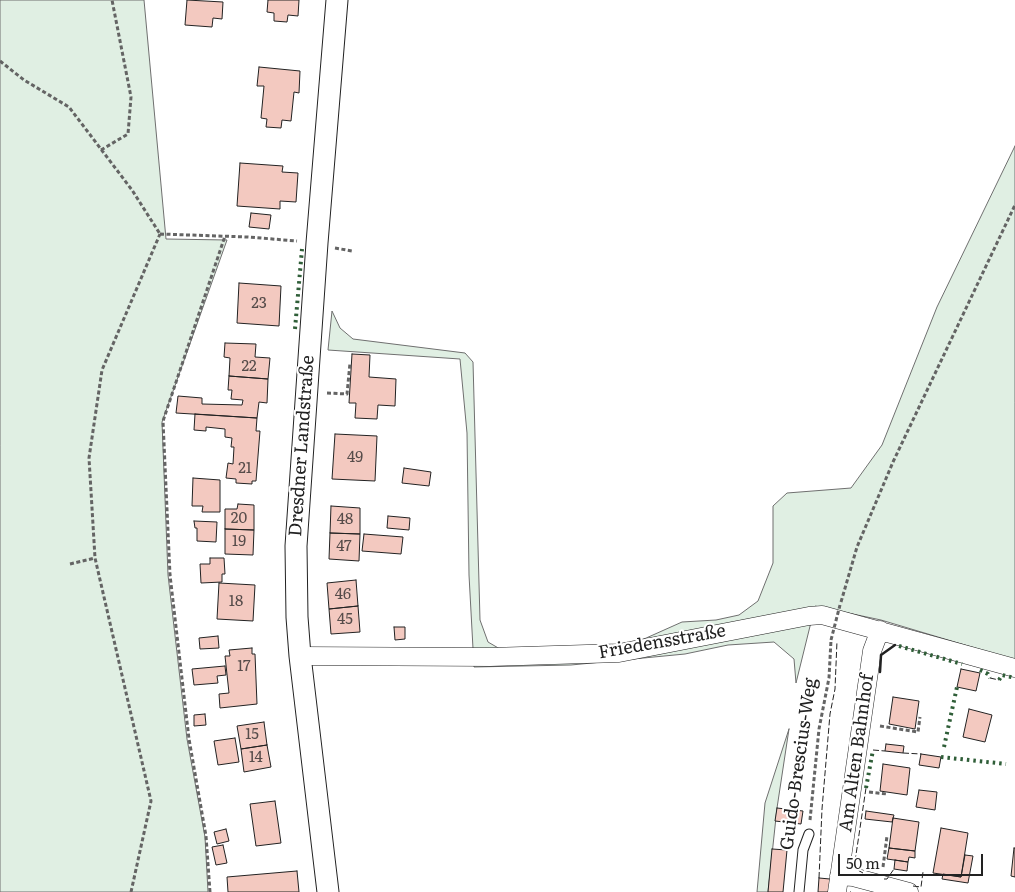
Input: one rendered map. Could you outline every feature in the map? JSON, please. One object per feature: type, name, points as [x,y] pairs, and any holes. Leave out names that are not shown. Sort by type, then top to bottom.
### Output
[{"type":"street","name":"Dresdner Landstraße","points":[[328,892],[300,656],[297,617],[296,546],[324,245],[337,0]]},
{"type":"street","name":"Friedensstraße","points":[[300,656],[509,656],[619,653],[822,615],[1015,668]]},
{"type":"street","name":"Am Alten Bahnhof","points":[[838,884],[872,651],[880,630]]},
{"type":"street","name":"Am Alten Bahnhof","points":[[838,884],[853,877],[909,892]]},
{"type":"lane","name":"Guido-Brescius-Weg","points":[[798,892],[803,850],[809,834]]},
{"type":"path","points":[[101,150],[128,134],[130,97],[112,0]]},
{"type":"path","points":[[0,61],[24,80],[69,107],[132,190],[160,234]]},
{"type":"path","name":"Guido-Brescius-Weg","points":[[809,834],[819,730],[829,678],[831,640],[857,547],[893,462],[1015,205]]},
{"type":"path","points":[[160,234],[225,236],[324,245],[352,251]]},
{"type":"path","points":[[131,892],[151,801],[95,558],[89,458],[102,370],[160,234]]},
{"type":"path","points":[[210,892],[206,836],[189,739],[170,575],[163,421],[225,236]]},
{"type":"path","points":[[319,392],[347,394],[350,363]]},
{"type":"path","points":[[70,564],[95,558]]},
{"type":"path","points":[[862,724],[918,732],[920,717]]},
{"type":"path","points":[[866,792],[887,794]]},
{"type":"path","points":[[883,870],[887,836]]},
{"type":"green space","points":[[0,0],[144,0],[166,239],[227,240],[162,422],[168,575],[187,739],[205,837],[208,892],[0,892]]},
{"type":"green space","points":[[1015,146],[1015,660],[881,620],[815,606],[796,683],[794,659],[774,642],[728,645],[685,654],[571,665],[474,667],[469,575],[467,433],[460,359],[328,350],[332,311],[340,328],[353,339],[465,353],[473,362],[480,620],[488,642],[500,649],[574,649],[635,643],[682,622],[716,620],[739,615],[758,601],[773,563],[773,506],[787,493],[851,488],[882,445],[937,307]]},
{"type":"green space","points":[[789,729],[777,808],[768,892],[757,892],[765,803]]},
{"type":"building","points":[[187,0],[223,2],[222,19],[213,18],[212,27],[185,25]]},
{"type":"building","points":[[268,0],[299,0],[298,16],[288,15],[287,22],[274,21],[274,13],[267,12]]},
{"type":"building","points":[[259,67],[300,71],[299,93],[294,92],[291,121],[282,120],[281,128],[266,127],[267,119],[261,118],[264,86],[257,86]]},
{"type":"building","points":[[240,163],[283,166],[282,172],[298,173],[296,202],[280,201],[280,209],[237,206]]},
{"type":"building","points":[[251,213],[271,215],[269,229],[249,227]]},
{"type":"building","points":[[239,283],[281,286],[279,326],[237,323]]},
{"type":"building","points":[[225,343],[256,344],[255,357],[270,358],[268,379],[229,376],[230,358],[224,357]]},
{"type":"building","points":[[352,354],[370,355],[369,377],[396,379],[395,406],[378,405],[377,419],[355,418],[356,403],[349,403]]},
{"type":"building","points":[[229,376],[268,379],[267,403],[259,402],[257,418],[176,413],[178,396],[202,398],[202,404],[242,405],[243,400],[231,399],[232,390],[228,390]]},
{"type":"building","points":[[195,414],[257,418],[256,431],[260,431],[256,481],[252,481],[252,484],[236,483],[236,479],[226,478],[228,463],[233,464],[234,447],[231,447],[232,438],[225,437],[225,429],[206,427],[206,431],[194,430]]},
{"type":"building","points":[[335,434],[377,436],[375,481],[332,479]]},
{"type":"building","points":[[404,468],[431,472],[429,486],[402,483]]},
{"type":"building","points":[[193,478],[220,480],[220,512],[202,512],[203,506],[192,506]]},
{"type":"building","points":[[238,504],[254,505],[254,530],[225,529],[225,509],[237,509]]},
{"type":"building","points":[[331,506],[360,508],[360,534],[330,533]]},
{"type":"building","points":[[388,516],[410,518],[409,530],[387,528]]},
{"type":"building","points":[[194,521],[217,522],[216,542],[197,541],[197,528],[195,528]]},
{"type":"building","points":[[225,529],[254,530],[253,555],[225,554]]},
{"type":"building","points":[[330,533],[360,534],[359,561],[329,559]]},
{"type":"building","points":[[364,534],[403,537],[401,554],[362,551]]},
{"type":"building","points":[[210,558],[224,558],[225,574],[222,574],[222,582],[201,583],[200,564],[210,564]]},
{"type":"building","points":[[356,580],[358,606],[329,609],[327,583]]},
{"type":"building","points":[[219,583],[255,585],[253,621],[217,619]]},
{"type":"building","points":[[358,606],[360,632],[331,634],[329,609]]},
{"type":"building","points":[[394,627],[405,627],[405,639],[395,640]]},
{"type":"building","points":[[218,636],[219,648],[200,649],[199,638]]},
{"type":"building","points":[[252,648],[252,654],[255,654],[257,704],[220,708],[219,694],[229,693],[225,656],[230,656],[229,650]]},
{"type":"building","points":[[225,666],[226,675],[217,676],[218,683],[194,685],[192,669]]},
{"type":"building","points":[[961,669],[980,673],[976,691],[957,687]]},
{"type":"building","points":[[893,697],[919,701],[915,729],[889,724]]},
{"type":"building","points":[[969,709],[992,715],[985,742],[963,737]]},
{"type":"building","points":[[205,714],[206,725],[194,726],[194,715]]},
{"type":"building","points":[[264,722],[267,745],[241,749],[237,726]]},
{"type":"building","points":[[235,738],[239,762],[218,765],[214,741]]},
{"type":"building","points":[[886,744],[904,746],[903,753],[885,751]]},
{"type":"building","points":[[267,745],[271,767],[244,772],[241,749]]},
{"type":"building","points":[[921,754],[941,757],[939,768],[919,765]]},
{"type":"building","points":[[883,764],[910,768],[907,795],[880,791]]},
{"type":"building","points":[[919,790],[937,792],[935,810],[916,807]]},
{"type":"building","points":[[275,801],[281,843],[256,846],[250,804]]},
{"type":"building","points":[[777,808],[803,811],[801,824],[775,821]]},
{"type":"building","points":[[866,811],[894,815],[892,822],[865,819]]},
{"type":"building","points":[[893,818],[919,822],[915,851],[889,848]]},
{"type":"building","points":[[941,828],[968,833],[961,877],[933,873]]},
{"type":"building","points":[[226,829],[229,841],[217,844],[214,832]]},
{"type":"building","points":[[223,845],[227,863],[216,865],[212,847]]},
{"type":"building","points":[[889,848],[915,851],[915,858],[909,857],[908,862],[887,859]]},
{"type":"building","points":[[1015,848],[1015,877],[1011,876]]},
{"type":"building","points":[[772,849],[787,850],[783,892],[768,892]]},
{"type":"building","points":[[965,855],[973,856],[968,883],[942,879],[943,874],[961,877]]},
{"type":"building","points":[[895,860],[908,862],[907,871],[894,869]]},
{"type":"building","points":[[297,871],[299,892],[228,892],[227,877]]},
{"type":"building","points":[[819,878],[830,879],[829,892],[818,892]]},
{"type":"hedge","points":[[295,329],[302,249]]},
{"type":"hedge","points":[[899,646],[962,664]]},
{"type":"hedge","points":[[980,670],[988,674],[990,678]]},
{"type":"hedge","points":[[999,680],[1002,675],[1015,678]]},
{"type":"hedge","points":[[944,747],[957,687]]},
{"type":"hedge","points":[[866,788],[873,750]]},
{"type":"hedge","points":[[941,757],[1006,764]]},
{"type":"fence","points":[[819,878],[822,809],[830,714],[835,689],[837,641]]},
{"type":"fence","points":[[990,678],[999,680]]},
{"type":"fence","points":[[873,750],[885,751]]},
{"type":"fence","points":[[903,753],[921,754]]},
{"type":"fence","points":[[863,873],[854,868],[866,788]]},
{"type":"fence","points":[[884,879],[887,879],[894,869]]},
{"type":"fence","points":[[913,886],[921,887],[923,872]]},
{"type":"wall","points":[[880,672],[881,655],[895,645]]}]
